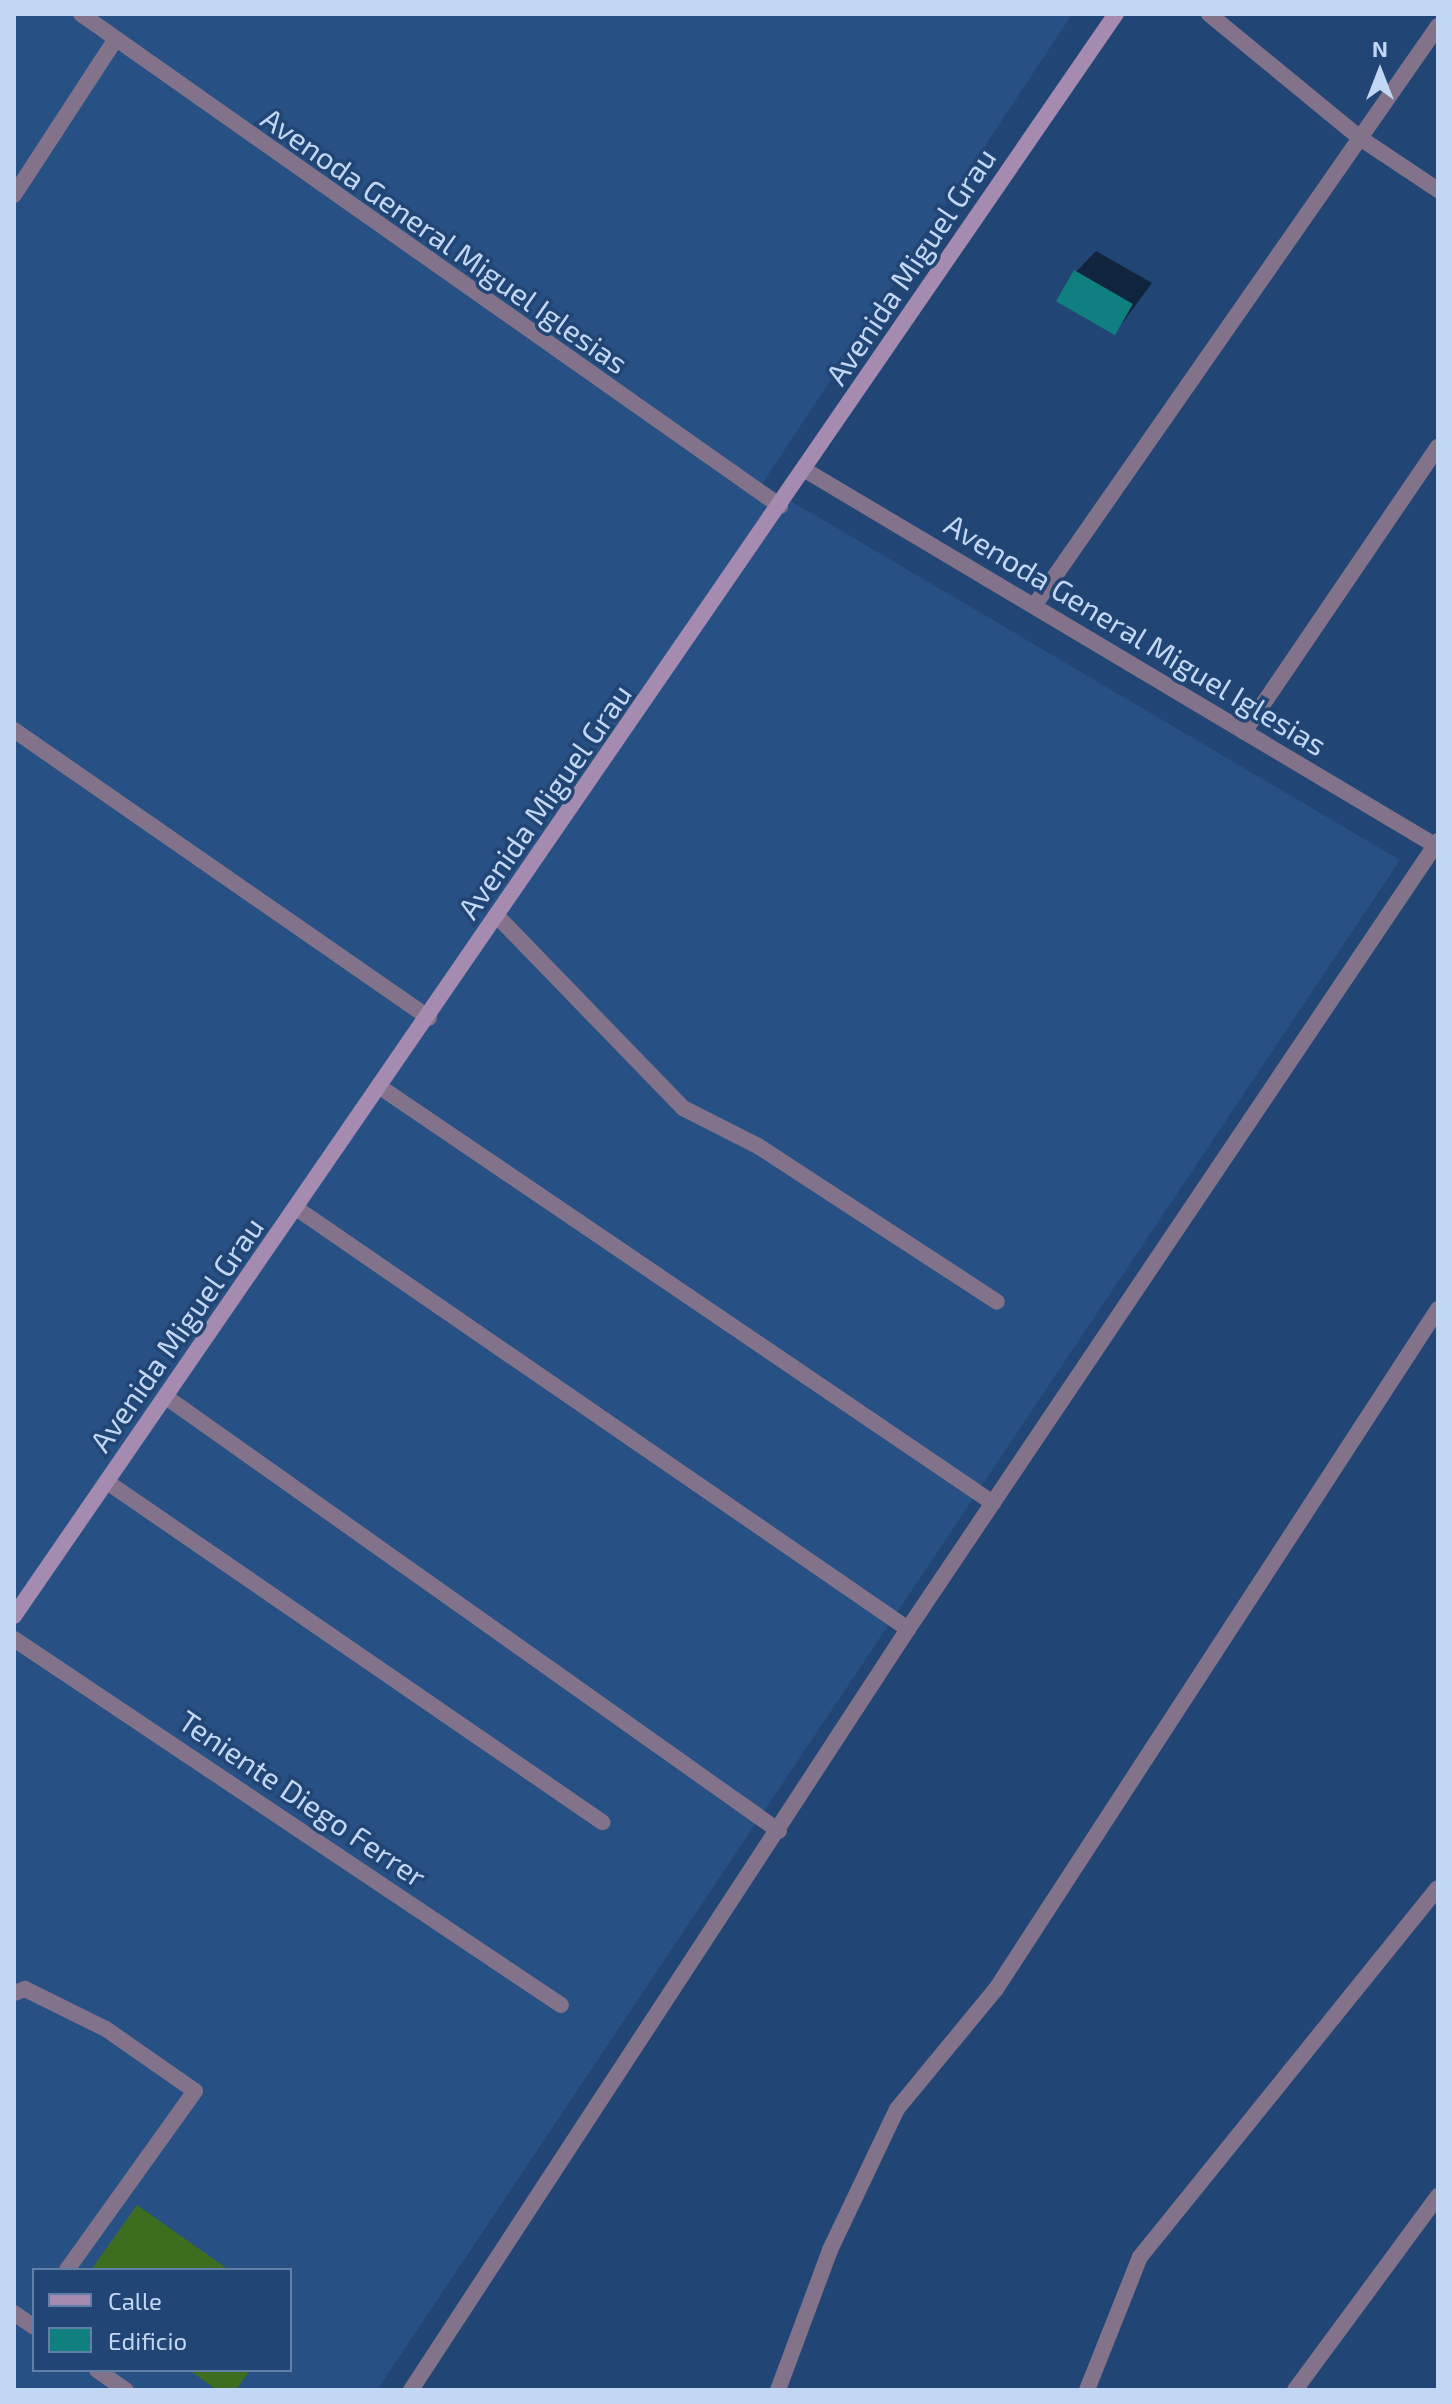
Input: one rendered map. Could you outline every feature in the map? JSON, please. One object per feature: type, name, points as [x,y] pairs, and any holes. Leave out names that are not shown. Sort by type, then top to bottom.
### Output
[{"type":"street","name":"Avenoda General Miguel Iglesias","points":[[81,14],[780,506]]},
{"type":"street","name":"Avenida Miguel Grau","points":[[14,1616],[429,1018],[1116,14]]},
{"type":"street","points":[[1209,14],[1360,138],[1438,190]]},
{"type":"street","points":[[1034,606],[1438,26]]},
{"type":"street","points":[[14,195],[115,40]]},
{"type":"street","points":[[1244,732],[1438,447]]},
{"type":"street","name":"Avenoda General Miguel Iglesias","points":[[805,470],[1437,844]]},
{"type":"street","points":[[14,730],[429,1018]]},
{"type":"street","points":[[411,2390],[779,1831],[908,1629],[1437,844]]},
{"type":"street","points":[[498,917],[683,1108],[758,1146],[997,1302]]},
{"type":"street","points":[[380,1087],[993,1503]]},
{"type":"street","points":[[296,1208],[908,1629]]},
{"type":"street","points":[[778,2390],[830,2250],[897,2109],[996,1989],[1438,1309]]},
{"type":"street","points":[[166,1397],[779,1831]]},
{"type":"street","points":[[107,1482],[602,1822]]},
{"type":"street","name":"Teniente Diego Ferrer","points":[[14,1639],[561,2005]]},
{"type":"street","points":[[1087,2390],[1140,2257],[1438,1888]]},
{"type":"street","points":[[14,1993],[25,1989],[106,2029],[195,2091],[68,2268]]},
{"type":"street","points":[[1295,2390],[1438,2196]]},
{"type":"street","points":[[14,2313],[32,2322]]},
{"type":"street","points":[[100,2372],[126,2390]]},
{"type":"shaded area","points":[[14,14],[1072,14],[762,484],[1400,860],[377,2390],[14,2390]]},
{"type":"green space","points":[[137,2205],[226,2268],[92,2268]]},
{"type":"green space","points":[[192,2372],[249,2372],[236,2390],[217,2390]]},
{"type":"building","points":[[1074,270],[1133,304],[1115,335],[1056,301]]}]
